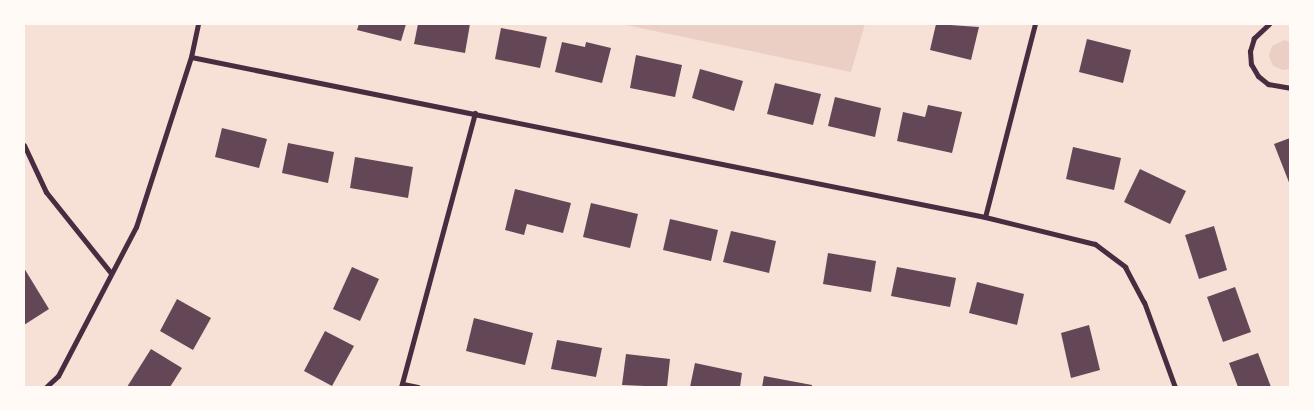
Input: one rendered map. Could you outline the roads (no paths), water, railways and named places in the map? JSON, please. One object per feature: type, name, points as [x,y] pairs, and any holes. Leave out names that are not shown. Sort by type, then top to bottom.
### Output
[{"type":"street","points":[[46,387],[58,376],[136,227],[191,57],[198,24]]},
{"type":"street","points":[[985,217],[1035,24]]},
{"type":"street","points":[[1269,24],[1254,38],[1250,51],[1251,64],[1258,76],[1268,84],[1290,88]]},
{"type":"street","points":[[191,57],[985,217],[1095,244],[1126,267],[1144,302],[1175,387]]},
{"type":"street","points":[[418,387],[402,386],[475,113]]},
{"type":"street","points":[[24,145],[46,192],[112,273]]}]
